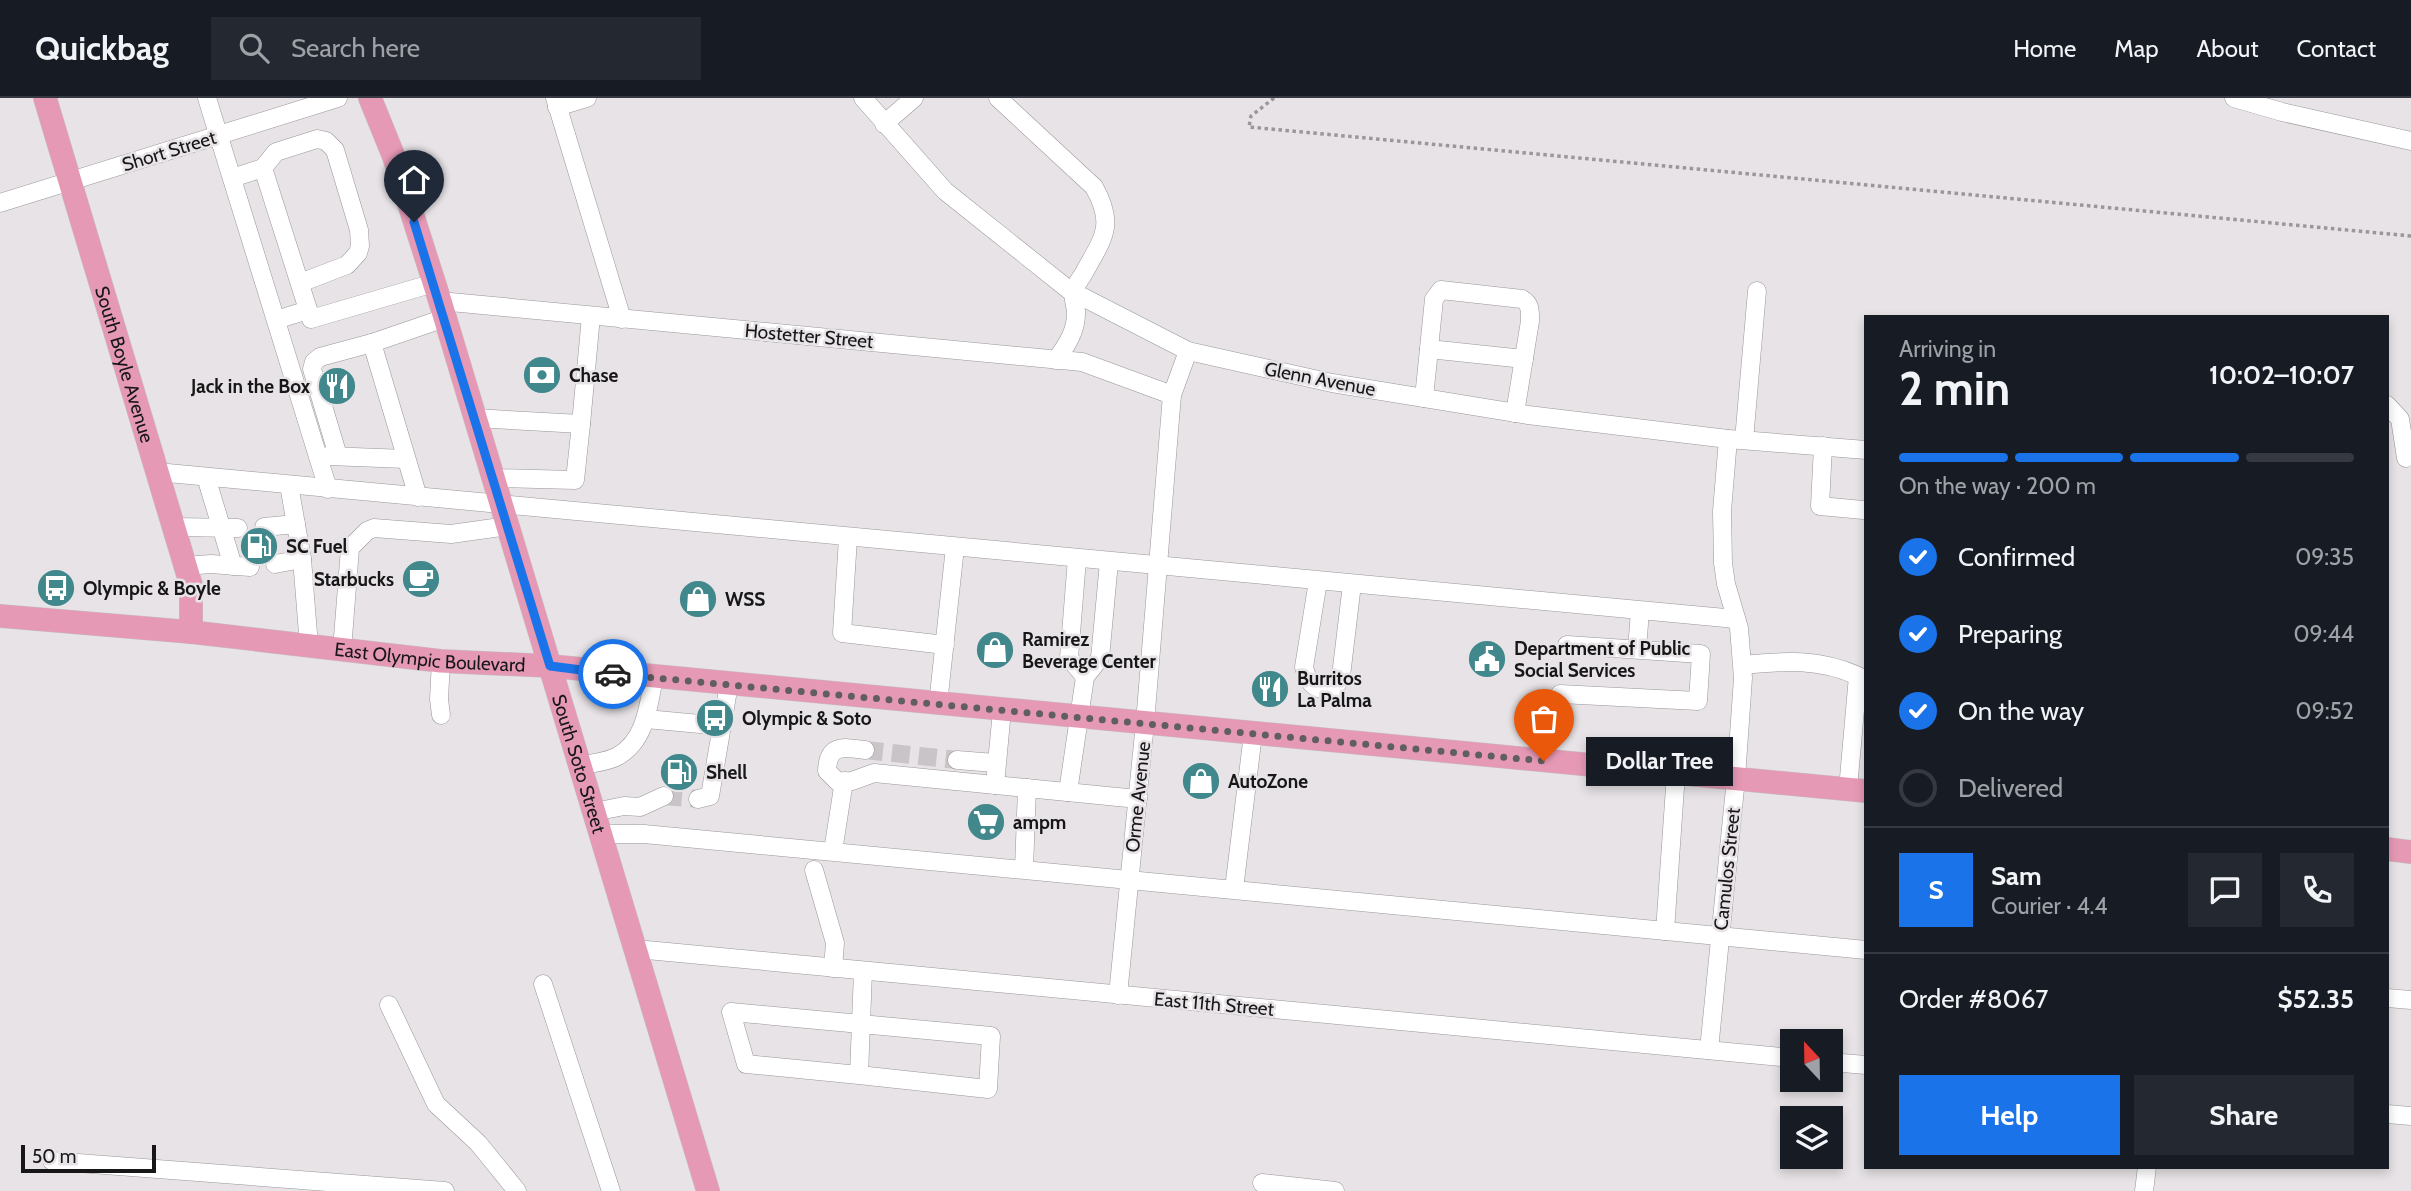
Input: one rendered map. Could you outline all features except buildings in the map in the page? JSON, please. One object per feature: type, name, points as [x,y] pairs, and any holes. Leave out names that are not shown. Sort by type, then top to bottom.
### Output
[{"type":"main road","name":"South Boyle Avenue","points":[[45,98],[191,584],[191,632]]},
{"type":"main road","name":"South Soto Street","points":[[370,98],[394,158],[440,301],[708,1191]]},
{"type":"main road","name":"East Olympic Boulevard","points":[[0,616],[191,632],[441,661],[550,666],[654,678],[1856,790]]},
{"type":"main road","points":[[2389,849],[2411,852]]},
{"type":"street","points":[[207,98],[328,489]]},
{"type":"street","name":"Short Street","points":[[0,203],[338,98]]},
{"type":"street","points":[[587,98],[556,102],[622,319]]},
{"type":"street","name":"Glenn Avenue","points":[[863,98],[945,191],[1073,292],[1188,351],[1332,383],[1515,413],[1736,440],[1864,450]]},
{"type":"street","points":[[884,124],[914,98]]},
{"type":"street","points":[[998,98],[1094,187],[1103,202],[1107,217],[1105,232],[1073,292],[1076,312],[1074,327],[1066,347],[1056,360]]},
{"type":"street","points":[[2234,98],[2281,112],[2411,141]]},
{"type":"street","points":[[232,178],[263,167],[276,152],[317,139],[326,141],[335,150],[359,230],[360,246],[358,253],[347,265],[300,283]]},
{"type":"street","points":[[263,167],[311,319],[440,301]]},
{"type":"street","points":[[1424,398],[1434,299],[1441,290],[1522,299],[1530,308],[1530,321],[1515,413]]},
{"type":"street","name":"Camulos Street","points":[[1709,1050],[1736,778],[1743,665],[1737,619],[1723,563],[1722,511],[1736,440],[1757,290]]},
{"type":"street","points":[[338,456],[312,369],[314,362],[320,357],[372,343],[440,301]]},
{"type":"street","name":"Hostetter Street","points":[[440,301],[1082,362],[1172,396]]},
{"type":"street","points":[[276,320],[308,310]]},
{"type":"street","points":[[493,478],[575,480],[591,316]]},
{"type":"street","points":[[372,343],[418,497]]},
{"type":"street","points":[[1429,349],[1524,359]]},
{"type":"street","name":"Orme Avenue","points":[[1118,995],[1145,723],[1172,396],[1188,351]]},
{"type":"street","points":[[2389,407],[2400,419],[2408,458],[2389,458]]},
{"type":"street","points":[[474,418],[581,424]]},
{"type":"street","points":[[1824,446],[1820,506],[1863,510]]},
{"type":"street","points":[[317,455],[407,459]]},
{"type":"street","points":[[157,472],[418,497],[504,516],[848,538],[1737,619]]},
{"type":"street","points":[[185,566],[211,564],[242,567],[230,528],[206,477]]},
{"type":"street","points":[[289,485],[302,559],[309,646]]},
{"type":"street","points":[[342,650],[350,548],[367,531],[374,528],[451,534],[504,516]]},
{"type":"street","points":[[264,527],[296,524]]},
{"type":"street","points":[[174,527],[230,528]]},
{"type":"street","points":[[848,538],[842,633],[945,645]]},
{"type":"street","points":[[938,704],[955,547]]},
{"type":"street","points":[[275,564],[302,559]]},
{"type":"street","points":[[1077,559],[1069,658],[1085,677]]},
{"type":"street","points":[[1068,792],[1085,677],[1100,658],[1109,562]]},
{"type":"street","points":[[1318,581],[1304,667],[1312,686],[1319,690],[1335,688],[1341,676],[1352,584]]},
{"type":"street","points":[[1637,649],[1640,611]]},
{"type":"street","points":[[1560,694],[1698,701],[1701,654],[1567,645]]},
{"type":"street","points":[[441,661],[439,699],[442,715]]},
{"type":"street","points":[[1743,665],[1781,661],[1835,665],[1858,676],[1856,790]]},
{"type":"street","points":[[580,766],[618,756],[638,737],[646,719],[654,678]]},
{"type":"street","points":[[698,799],[710,796],[729,684]]},
{"type":"street","points":[[995,785],[1002,710]]},
{"type":"street","points":[[646,719],[722,726]]},
{"type":"street","points":[[1234,889],[1253,734]]},
{"type":"street","points":[[865,750],[846,748],[831,752],[827,771],[838,782],[874,773],[1138,799]]},
{"type":"street","points":[[957,760],[995,763]]},
{"type":"street","points":[[1665,931],[1676,773]]},
{"type":"street","points":[[833,851],[844,781]]},
{"type":"street","points":[[1024,869],[1027,788]]},
{"type":"street","points":[[598,823],[624,806],[640,807],[664,796]]},
{"type":"street","points":[[598,823],[644,834],[1864,950]]},
{"type":"street","points":[[814,870],[835,943],[832,968]]},
{"type":"street","name":"East 11th Street","points":[[636,949],[1780,1057]]},
{"type":"street","points":[[859,1075],[863,971]]},
{"type":"street","points":[[543,984],[611,1191]]},
{"type":"street","points":[[2389,998],[2411,1000]]},
{"type":"street","points":[[389,1005],[436,1104],[478,1143],[517,1191]]},
{"type":"street","points":[[731,1012],[991,1036],[988,1089],[859,1075],[746,1064],[731,1012]]},
{"type":"street","points":[[1843,1063],[1864,1065]]},
{"type":"street","points":[[2389,1114],[2411,1116]]},
{"type":"street","points":[[52,1161],[444,1191]]},
{"type":"street","points":[[2144,1191],[2147,1169]]},
{"type":"street","points":[[1262,1183],[1335,1191]]},
{"type":"path","points":[[1274,98],[1251,116],[1250,127],[2411,236]]},
{"type":"tunnel","points":[[865,750],[957,760]]},
{"type":"tunnel","points":[[664,796],[698,799]]},
{"type":"way so far","points":[[613,674],[1544,761]]},
{"type":"place","name":"Chase","points":[[542,375]]},
{"type":"place","name":"Jack in the Box","points":[[337,386]]},
{"type":"place","name":"SC Fuel","points":[[259,546]]},
{"type":"place","name":"Starbucks","points":[[421,579]]},
{"type":"place","name":"Olympic & Boyle","points":[[56,588]]},
{"type":"place","name":"WSS","points":[[698,599]]},
{"type":"place","name":"Ramirez Beverage Center","points":[[995,650]]},
{"type":"place","name":"Department of Public Social Services","points":[[1487,659]]},
{"type":"place","name":"Burritos La Palma","points":[[1270,689]]},
{"type":"place","name":"Olympic & Soto","points":[[715,718]]},
{"type":"place","name":"Dollar Tree","points":[[1544,761]]},
{"type":"place","name":"Shell","points":[[679,772]]},
{"type":"place","name":"AutoZone","points":[[1201,781]]},
{"type":"place","name":"ampm","points":[[986,822]]},
{"type":"route","points":[[414,222],[550,666],[613,674]]}]
